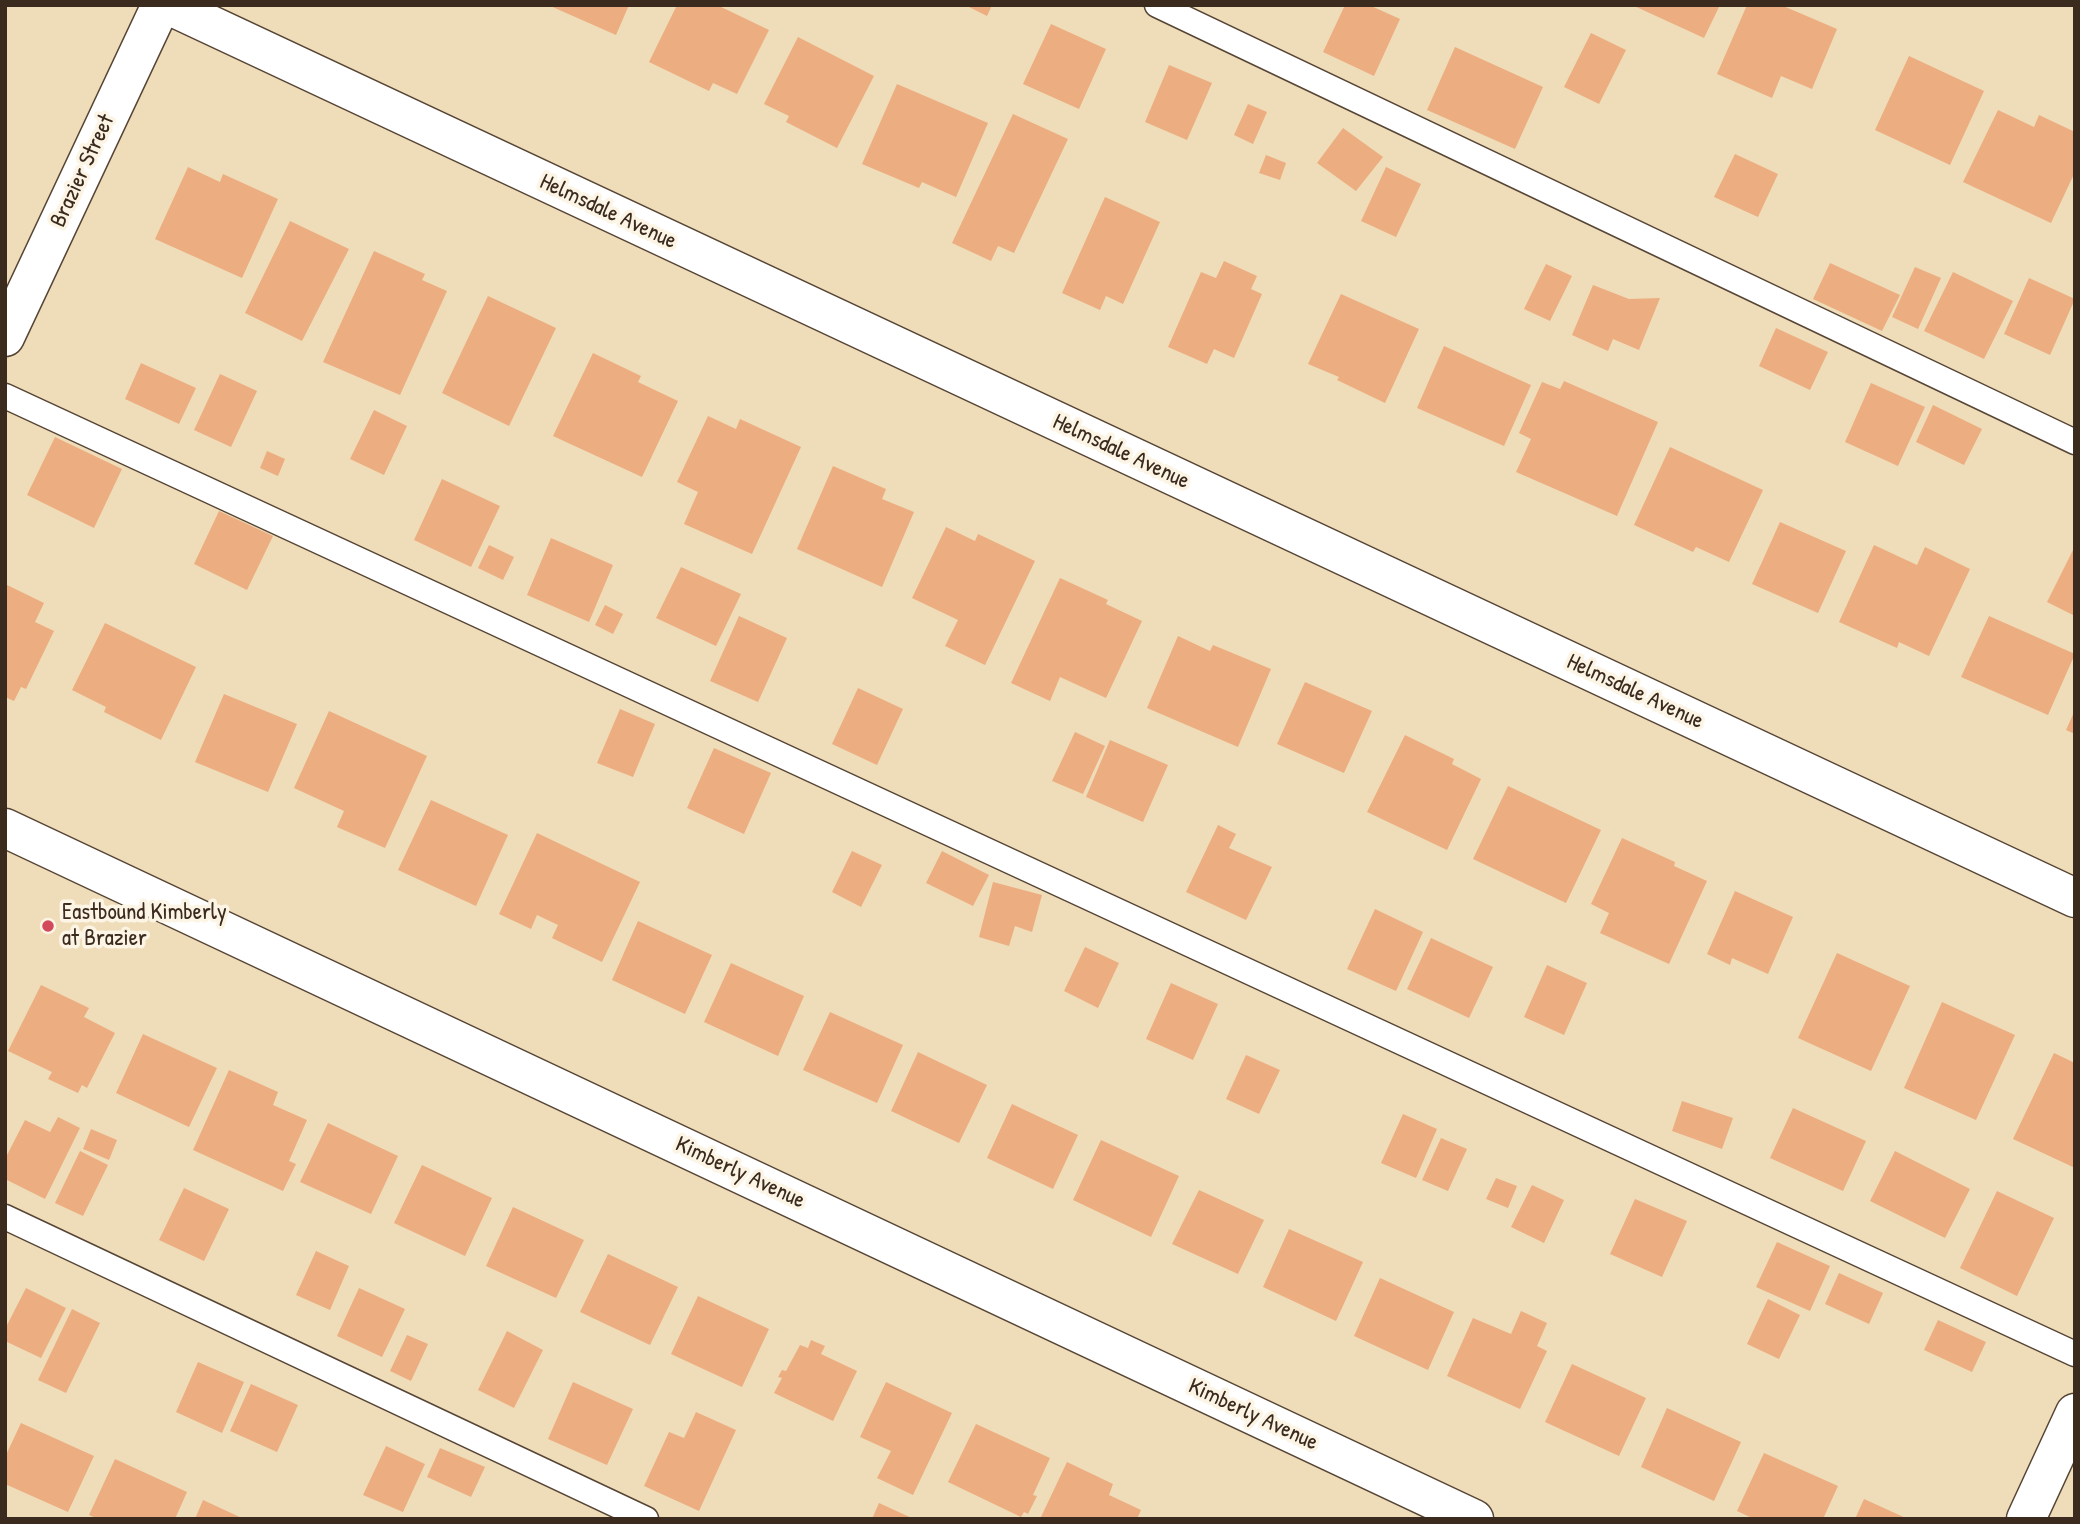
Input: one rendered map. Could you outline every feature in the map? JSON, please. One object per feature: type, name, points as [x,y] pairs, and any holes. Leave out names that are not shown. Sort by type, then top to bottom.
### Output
[{"type":"street","name":"Brazier Street","points":[[5,337],[161,5]]},
{"type":"street","name":"Helmsdale Avenue","points":[[168,5],[2075,898]]},
{"type":"street","name":"Kimberly Avenue","points":[[5,828],[1474,1519]]},
{"type":"street","points":[[2026,1519],[2075,1413]]},
{"type":"lane","points":[[1157,5],[2075,442]]},
{"type":"lane","points":[[5,396],[2075,1354]]},
{"type":"lane","points":[[5,1217],[646,1519]]},
{"type":"building","points":[[548,5],[629,5],[616,35]]},
{"type":"building","points":[[677,5],[717,5],[769,30],[737,94],[713,83],[709,91],[649,62]]},
{"type":"building","points":[[965,5],[992,5],[987,16]]},
{"type":"building","points":[[1345,5],[1369,5],[1400,19],[1374,76],[1323,52]]},
{"type":"building","points":[[1632,5],[1720,5],[1704,38]]},
{"type":"building","points":[[1747,5],[1781,5],[1837,29],[1812,89],[1781,76],[1772,98],[1717,74]]},
{"type":"building","points":[[1051,24],[1106,49],[1079,109],[1023,84]]},
{"type":"building","points":[[1591,33],[1626,50],[1599,104],[1564,87]]},
{"type":"building","points":[[798,37],[874,76],[837,148],[786,122],[789,116],[764,104]]},
{"type":"building","points":[[1455,47],[1543,87],[1515,149],[1427,110]]},
{"type":"building","points":[[1909,56],[1984,91],[1950,165],[1875,130]]},
{"type":"building","points":[[1169,65],[1212,83],[1187,140],[1145,122]]},
{"type":"building","points":[[897,84],[988,123],[956,197],[922,182],[919,188],[862,164]]},
{"type":"building","points":[[1248,104],[1267,112],[1253,144],[1234,135]]},
{"type":"building","points":[[1998,110],[2034,127],[2039,115],[2075,132],[2075,172],[2051,223],[1963,182]]},
{"type":"building","points":[[1013,114],[1068,139],[1014,253],[998,246],[991,261],[952,243]]},
{"type":"building","points":[[1343,128],[1383,157],[1356,191],[1317,163]]},
{"type":"building","points":[[1735,154],[1778,174],[1758,217],[1714,197]]},
{"type":"building","points":[[1266,155],[1286,163],[1280,180],[1259,173]]},
{"type":"building","points":[[188,167],[220,182],[223,174],[278,199],[242,278],[155,239]]},
{"type":"building","points":[[1386,167],[1421,184],[1396,237],[1361,221]]},
{"type":"building","points":[[1105,197],[1160,222],[1123,304],[1106,296],[1100,310],[1062,293]]},
{"type":"building","points":[[290,221],[349,249],[302,341],[245,313]]},
{"type":"building","points":[[374,251],[425,274],[422,280],[447,291],[400,395],[323,362]]},
{"type":"building","points":[[1224,261],[1257,276],[1251,289],[1262,294],[1234,358],[1214,349],[1207,364],[1168,347],[1201,272],[1216,278]]},
{"type":"building","points":[[1830,263],[1900,295],[1882,331],[1813,299]]},
{"type":"building","points":[[1546,264],[1572,276],[1550,321],[1524,309]]},
{"type":"building","points":[[1915,267],[1941,278],[1918,329],[1892,317]]},
{"type":"building","points":[[1953,272],[2013,301],[1984,359],[1924,331]]},
{"type":"building","points":[[2029,278],[2075,299],[2050,355],[2004,334]]},
{"type":"building","points":[[1593,285],[1629,299],[1660,298],[1639,350],[1613,339],[1608,351],[1572,335]]},
{"type":"building","points":[[1341,294],[1419,329],[1385,403],[1337,380],[1339,377],[1308,364]]},
{"type":"building","points":[[488,296],[556,328],[509,426],[442,393]]},
{"type":"building","points":[[1776,328],[1828,352],[1810,390],[1759,366]]},
{"type":"building","points":[[1444,346],[1531,385],[1504,446],[1417,408]]},
{"type":"building","points":[[593,353],[641,376],[638,382],[678,401],[642,477],[553,436]]},
{"type":"building","points":[[141,363],[196,388],[179,424],[125,399]]},
{"type":"building","points":[[220,374],[257,391],[231,447],[194,430]]},
{"type":"building","points":[[1564,381],[1658,422],[1617,516],[1516,472],[1531,439],[1519,433],[1542,382],[1560,389]]},
{"type":"building","points":[[1871,383],[1925,407],[1898,466],[1845,442]]},
{"type":"building","points":[[1933,405],[1982,429],[1964,465],[1916,442]]},
{"type":"building","points":[[374,410],[407,426],[384,475],[350,459]]},
{"type":"building","points":[[708,416],[736,429],[740,419],[801,447],[752,554],[684,524],[698,492],[677,482]]},
{"type":"building","points":[[55,437],[122,469],[94,528],[27,495]]},
{"type":"building","points":[[1670,447],[1763,490],[1729,562],[1696,547],[1693,552],[1634,525]]},
{"type":"building","points":[[267,451],[285,459],[278,476],[260,468]]},
{"type":"building","points":[[833,466],[886,489],[882,499],[914,512],[882,587],[797,549]]},
{"type":"building","points":[[442,479],[500,506],[471,567],[414,540]]},
{"type":"building","points":[[219,511],[273,536],[247,590],[194,564]]},
{"type":"building","points":[[1780,522],[1846,551],[1818,613],[1752,584]]},
{"type":"building","points":[[946,527],[975,541],[978,534],[1035,561],[985,665],[945,646],[958,620],[912,598]]},
{"type":"building","points":[[551,538],[613,565],[589,622],[527,595]]},
{"type":"building","points":[[489,545],[514,557],[503,580],[478,568]]},
{"type":"building","points":[[1874,545],[1917,565],[1925,547],[1970,569],[1929,656],[1899,642],[1897,648],[1839,622]]},
{"type":"building","points":[[2075,546],[2075,616],[2047,602]]},
{"type":"building","points":[[681,567],[741,594],[716,646],[656,618]]},
{"type":"building","points":[[1060,578],[1108,600],[1106,604],[1142,621],[1106,698],[1060,677],[1050,701],[1011,683]]},
{"type":"building","points":[[5,584],[44,603],[35,622],[54,631],[26,689],[21,687],[14,701],[5,697]]},
{"type":"building","points":[[605,605],[623,614],[613,634],[595,625]]},
{"type":"building","points":[[739,616],[787,638],[758,702],[710,681]]},
{"type":"building","points":[[1989,616],[2075,654],[2048,715],[1961,677]]},
{"type":"building","points":[[105,623],[196,667],[161,740],[104,712],[106,707],[72,690]]},
{"type":"building","points":[[1178,636],[1210,651],[1213,645],[1271,669],[1238,747],[1147,708]]},
{"type":"building","points":[[1305,682],[1372,711],[1344,773],[1277,744]]},
{"type":"building","points":[[858,688],[903,709],[877,765],[832,744]]},
{"type":"building","points":[[224,694],[297,724],[268,792],[195,762]]},
{"type":"building","points":[[620,709],[655,724],[633,777],[597,763]]},
{"type":"building","points":[[2075,710],[2075,734],[2066,730]]},
{"type":"building","points":[[329,711],[427,756],[385,848],[337,827],[344,811],[294,788]]},
{"type":"building","points":[[1075,732],[1105,746],[1083,794],[1052,781]]},
{"type":"building","points":[[1405,735],[1454,759],[1452,764],[1481,779],[1447,850],[1367,812]]},
{"type":"building","points":[[1110,740],[1168,765],[1143,822],[1086,797]]},
{"type":"building","points":[[714,748],[771,773],[744,834],[687,808]]},
{"type":"building","points":[[1508,786],[1601,830],[1566,903],[1473,859]]},
{"type":"building","points":[[431,800],[508,835],[476,906],[398,870]]},
{"type":"building","points":[[1218,825],[1236,834],[1229,848],[1272,867],[1246,920],[1186,892]]},
{"type":"building","points":[[537,833],[640,882],[602,962],[552,938],[558,925],[537,915],[531,929],[499,914]]},
{"type":"building","points":[[1622,838],[1675,862],[1674,866],[1707,881],[1669,964],[1600,933],[1609,913],[1591,904]]},
{"type":"building","points":[[852,851],[882,865],[861,907],[832,892]]},
{"type":"building","points":[[942,851],[989,875],[973,906],[926,883]]},
{"type":"building","points":[[993,882],[1042,895],[1032,932],[1015,926],[1009,946],[979,937]]},
{"type":"building","points":[[1735,891],[1793,917],[1768,974],[1732,958],[1730,965],[1707,954]]},
{"type":"building","points":[[1375,909],[1423,932],[1396,991],[1347,969]]},
{"type":"building","points":[[638,921],[712,955],[685,1014],[612,980]]},
{"type":"building","points":[[1431,938],[1493,967],[1469,1018],[1407,989]]},
{"type":"building","points":[[1085,947],[1119,963],[1098,1008],[1064,991]]},
{"type":"building","points":[[1837,953],[1910,986],[1871,1071],[1798,1038]]},
{"type":"building","points":[[731,963],[804,996],[778,1056],[704,1022]]},
{"type":"building","points":[[1547,965],[1587,983],[1564,1035],[1524,1017]]},
{"type":"building","points":[[1171,983],[1218,1004],[1193,1060],[1146,1039]]},
{"type":"building","points":[[41,985],[89,1008],[84,1017],[115,1033],[87,1088],[82,1085],[78,1093],[48,1079],[52,1072],[8,1051]]},
{"type":"building","points":[[1942,1002],[2015,1035],[1976,1120],[1904,1088]]},
{"type":"building","points":[[830,1012],[903,1045],[877,1103],[803,1070]]},
{"type":"building","points":[[143,1034],[217,1068],[189,1127],[116,1093]]},
{"type":"building","points":[[918,1052],[987,1085],[959,1143],[891,1111]]},
{"type":"building","points":[[2054,1053],[2075,1063],[2075,1168],[2013,1139]]},
{"type":"building","points":[[1246,1055],[1280,1070],[1259,1114],[1226,1099]]},
{"type":"building","points":[[229,1070],[278,1092],[273,1105],[307,1120],[289,1161],[296,1164],[283,1191],[193,1150]]},
{"type":"building","points":[[1682,1101],[1733,1118],[1722,1149],[1672,1131]]},
{"type":"building","points":[[1012,1104],[1078,1135],[1053,1189],[987,1158]]},
{"type":"building","points":[[1793,1108],[1866,1141],[1843,1191],[1770,1158]]},
{"type":"building","points":[[1403,1114],[1437,1129],[1416,1178],[1381,1163]]},
{"type":"building","points":[[58,1117],[80,1128],[45,1199],[5,1179],[5,1159],[25,1120],[50,1132]]},
{"type":"building","points":[[328,1123],[398,1156],[371,1214],[300,1182]]},
{"type":"building","points":[[91,1129],[117,1140],[109,1160],[83,1149]]},
{"type":"building","points":[[1441,1138],[1467,1149],[1448,1191],[1422,1180]]},
{"type":"building","points":[[1101,1140],[1179,1176],[1151,1237],[1073,1200]]},
{"type":"building","points":[[80,1151],[108,1165],[83,1216],[55,1203]]},
{"type":"building","points":[[1895,1151],[1970,1189],[1945,1238],[1870,1201]]},
{"type":"building","points":[[422,1165],[492,1198],[465,1256],[394,1223]]},
{"type":"building","points":[[1496,1178],[1517,1186],[1508,1208],[1486,1199]]},
{"type":"building","points":[[1532,1185],[1564,1200],[1544,1243],[1511,1227]]},
{"type":"building","points":[[184,1188],[229,1209],[204,1261],[159,1240]]},
{"type":"building","points":[[1199,1190],[1264,1220],[1238,1274],[1172,1244]]},
{"type":"building","points":[[1997,1191],[2054,1218],[2017,1296],[1960,1268]]},
{"type":"building","points":[[1635,1199],[1687,1221],[1662,1277],[1610,1254]]},
{"type":"building","points":[[513,1207],[584,1240],[556,1298],[486,1266]]},
{"type":"building","points":[[1289,1229],[1363,1262],[1336,1321],[1263,1287]]},
{"type":"building","points":[[1777,1242],[1830,1266],[1810,1311],[1756,1287]]},
{"type":"building","points":[[316,1251],[349,1266],[330,1310],[296,1295]]},
{"type":"building","points":[[608,1254],[678,1287],[650,1345],[580,1312]]},
{"type":"building","points":[[1839,1273],[1883,1293],[1869,1324],[1825,1304]]},
{"type":"building","points":[[1380,1278],[1454,1312],[1428,1370],[1354,1336]]},
{"type":"building","points":[[26,1288],[66,1308],[41,1358],[5,1341],[5,1329]]},
{"type":"building","points":[[359,1288],[405,1309],[382,1357],[337,1336]]},
{"type":"building","points":[[698,1296],[769,1329],[742,1387],[671,1354]]},
{"type":"building","points":[[1768,1299],[1800,1315],[1779,1359],[1747,1344]]},
{"type":"building","points":[[72,1309],[100,1323],[66,1393],[38,1380]]},
{"type":"building","points":[[1521,1311],[1547,1323],[1537,1346],[1547,1351],[1520,1409],[1447,1376],[1473,1318],[1511,1334]]},
{"type":"building","points":[[1938,1320],[1986,1342],[1972,1372],[1924,1350]]},
{"type":"building","points":[[507,1331],[543,1350],[514,1408],[478,1390]]},
{"type":"building","points":[[407,1335],[428,1344],[411,1381],[390,1371]]},
{"type":"building","points":[[811,1340],[825,1346],[821,1354],[857,1371],[833,1421],[774,1393],[782,1378],[778,1377],[782,1370],[786,1371],[800,1345],[808,1348]]},
{"type":"building","points":[[198,1362],[244,1382],[222,1433],[176,1412]]},
{"type":"building","points":[[1572,1364],[1646,1398],[1619,1456],[1545,1422]]},
{"type":"building","points":[[573,1382],[633,1409],[607,1465],[548,1439]]},
{"type":"building","points":[[886,1382],[952,1413],[913,1495],[877,1478],[891,1451],[860,1437]]},
{"type":"building","points":[[251,1384],[298,1405],[277,1452],[230,1431]]},
{"type":"building","points":[[1667,1408],[1741,1442],[1714,1501],[1641,1467]]},
{"type":"building","points":[[696,1412],[736,1430],[699,1511],[644,1486],[669,1432],[684,1438]]},
{"type":"building","points":[[21,1423],[94,1456],[68,1512],[5,1484],[5,1457]]},
{"type":"building","points":[[976,1424],[1050,1458],[1033,1495],[1037,1496],[1028,1514],[1024,1512],[1021,1517],[948,1482]]},
{"type":"building","points":[[386,1446],[425,1464],[403,1512],[363,1495]]},
{"type":"building","points":[[440,1448],[485,1467],[471,1497],[427,1477]]},
{"type":"building","points":[[1764,1453],[1838,1486],[1823,1519],[1754,1519],[1737,1511]]},
{"type":"building","points":[[115,1459],[187,1492],[175,1519],[98,1519],[89,1515]]},
{"type":"building","points":[[1067,1462],[1113,1484],[1109,1495],[1141,1510],[1137,1519],[1040,1519]]},
{"type":"building","points":[[1864,1499],[1908,1519],[1855,1519]]},
{"type":"building","points":[[203,1500],[244,1519],[195,1519]]},
{"type":"building","points":[[879,1503],[914,1519],[872,1519]]},
{"type":"place","name":"Eastbound Kimberly at Brazier","points":[[48,926]]}]
